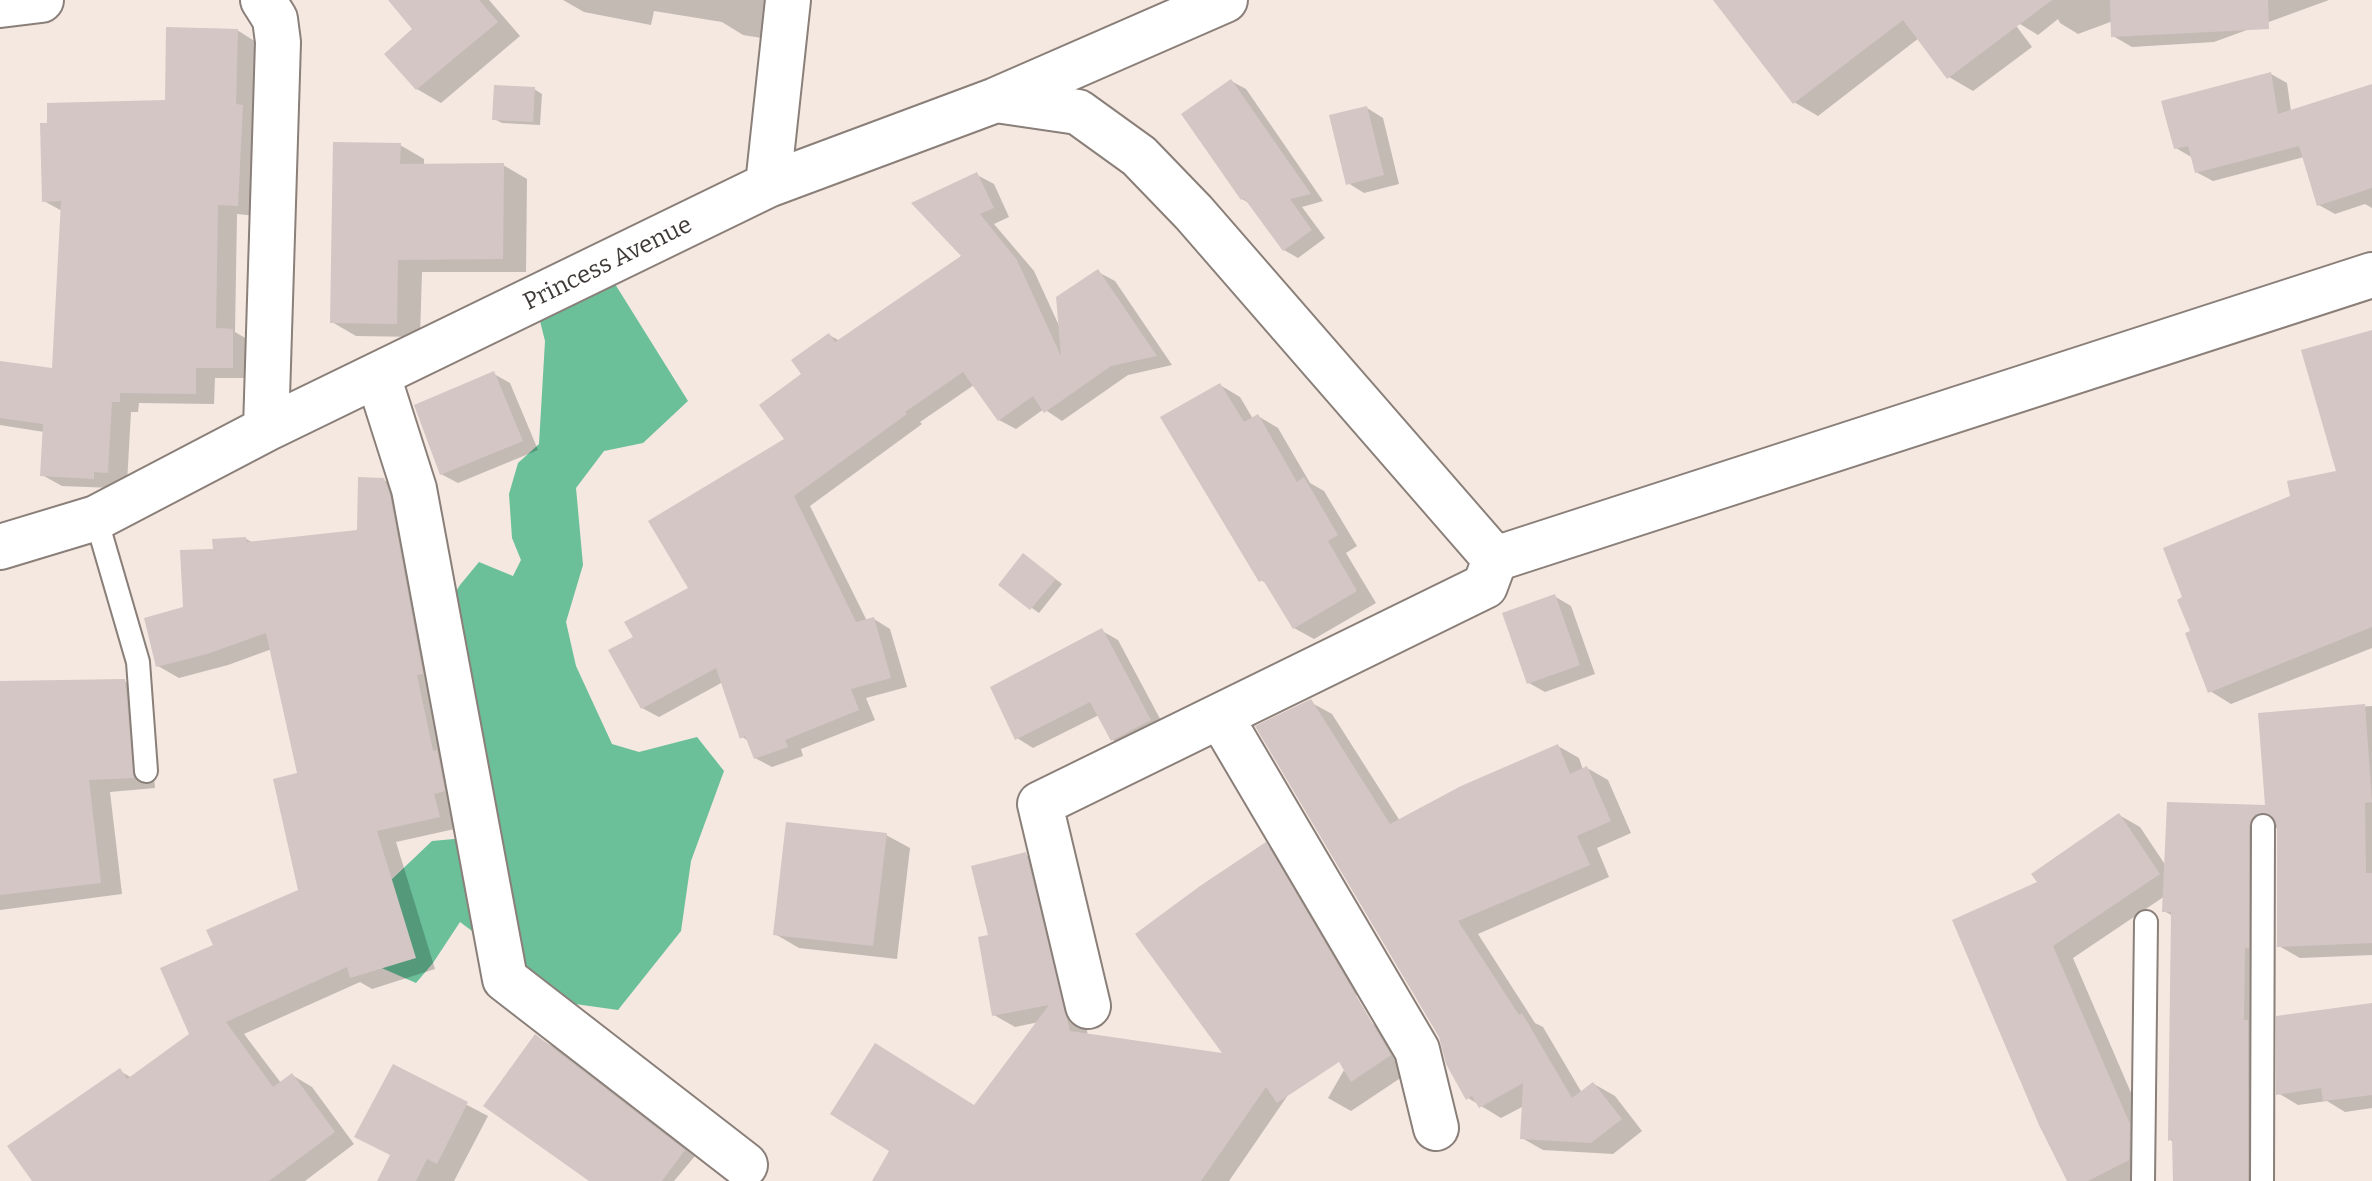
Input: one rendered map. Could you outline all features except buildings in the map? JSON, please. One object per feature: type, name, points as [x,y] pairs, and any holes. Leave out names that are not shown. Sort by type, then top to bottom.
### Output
[{"type":"street","points":[[0,5],[41,0]]},
{"type":"street","points":[[263,0],[275,19],[278,42],[266,429]]},
{"type":"street","points":[[768,185],[788,0]]},
{"type":"street","name":"Princess Avenue","points":[[0,547],[96,518],[266,429],[768,185],[996,100],[1225,0]]},
{"type":"street","points":[[996,100],[1078,112],[1139,156],[1194,213],[1495,559]]},
{"type":"street","points":[[1495,559],[2372,275]]},
{"type":"street","points":[[378,376],[414,489],[505,979],[745,1165]]},
{"type":"street","points":[[1088,1006],[1040,804],[1485,586],[1495,559]]},
{"type":"street","points":[[1220,716],[1417,1050],[1436,1128]]},
{"type":"lane","points":[[96,518],[138,662],[146,771]]},
{"type":"lane","points":[[2262,1181],[2263,826]]},
{"type":"lane","points":[[2143,1181],[2146,922]]},
{"type":"green space","points":[[615,284],[688,401],[643,443],[604,451],[576,488],[583,565],[566,622],[576,666],[612,744],[639,752],[697,737],[724,771],[691,861],[681,931],[618,1010],[568,1003],[460,922],[416,983],[377,966],[390,881],[432,841],[465,838],[436,624],[460,585],[479,562],[513,576],[521,560],[512,538],[509,494],[518,463],[539,444],[545,341],[536,305]]}]
